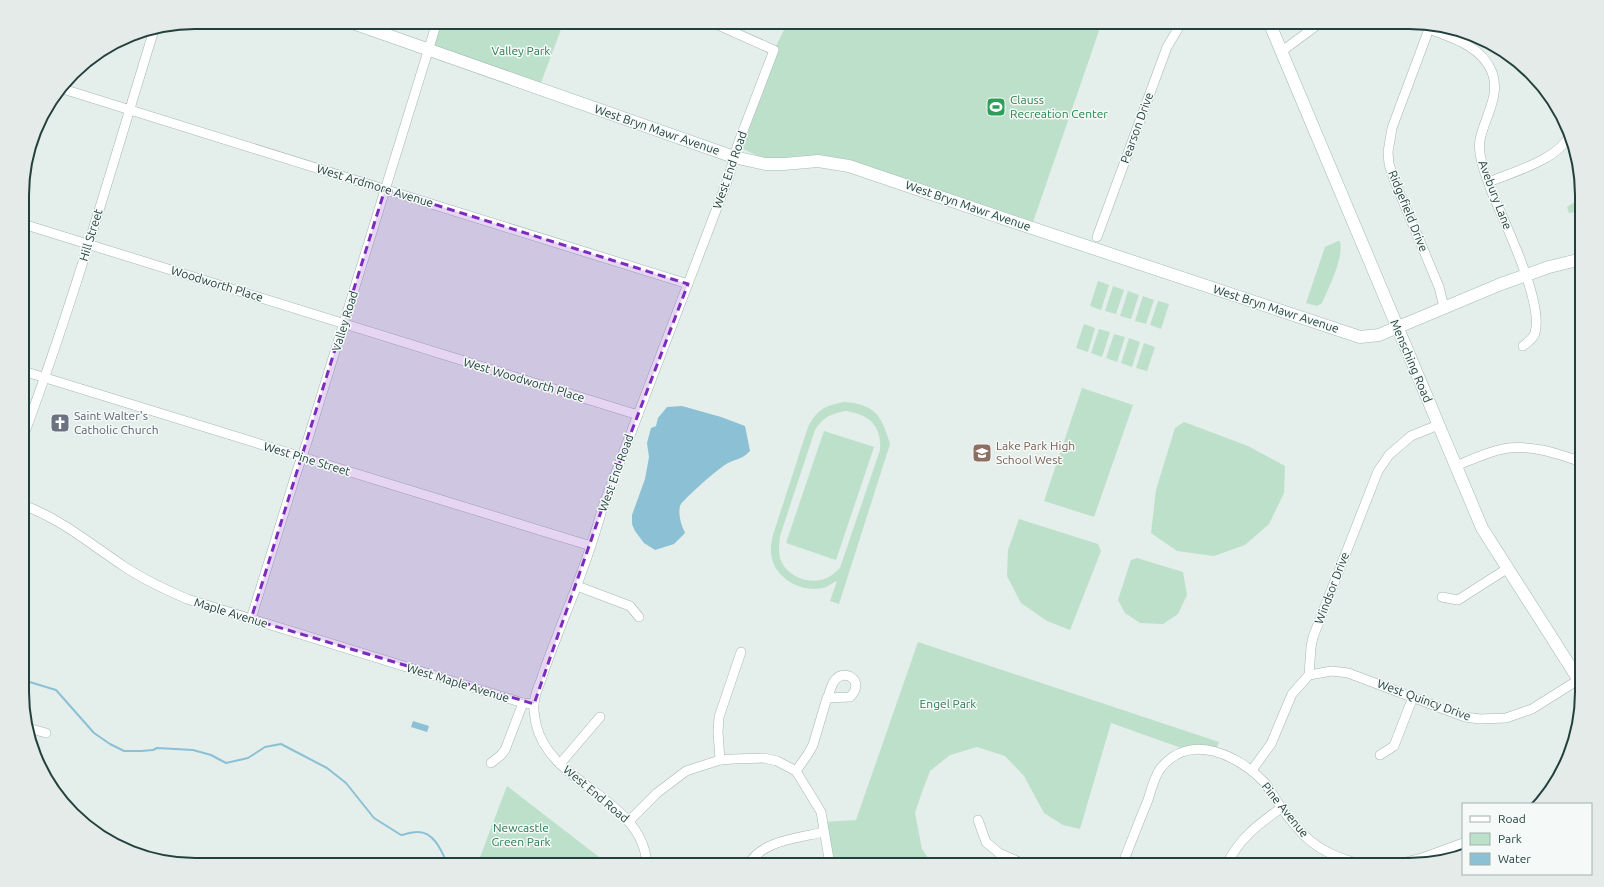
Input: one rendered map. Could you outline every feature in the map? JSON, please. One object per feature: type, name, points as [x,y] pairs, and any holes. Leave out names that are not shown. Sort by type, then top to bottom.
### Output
[{"type":"street","name":"West Bryn Mawr Avenue","points":[[370,29],[734,157],[765,164],[818,161],[849,166],[1024,226],[1360,336],[1379,335],[1396,326],[1549,267],[1575,261]]},
{"type":"street","name":"Valley Road","points":[[251,619],[435,29]]},
{"type":"street","name":"West End Road","points":[[646,858],[640,839],[629,821],[550,755],[542,742],[534,714],[534,704],[548,660],[591,546],[603,506],[728,179],[734,157],[774,50],[727,29]]},
{"type":"street","name":"Pearson Drive","points":[[1097,237],[1167,47],[1178,29]]},
{"type":"street","name":"Mensching Road","points":[[1273,29],[1396,326],[1482,528],[1575,674]]},
{"type":"street","points":[[1282,51],[1312,29]]},
{"type":"street","name":"Ridgefield Drive","points":[[1429,30],[1392,128],[1388,144],[1388,152],[1389,164],[1395,182],[1439,287],[1444,307]]},
{"type":"street","name":"Avebury Lane","points":[[1439,31],[1469,46],[1479,54],[1492,73],[1494,90],[1493,99],[1480,140],[1479,151],[1489,182],[1526,276],[1534,302],[1537,323],[1535,335],[1523,346]]},
{"type":"street","name":"Hill Street","points":[[29,424],[46,378],[89,244],[153,35]]},
{"type":"street","name":"West Ardmore Avenue","points":[[67,89],[688,284]]},
{"type":"street","points":[[1489,182],[1550,156],[1566,142]]},
{"type":"street","name":"Woodworth Place","points":[[29,226],[411,344]]},
{"type":"street","name":"West Woodworth Place","points":[[411,344],[638,415]]},
{"type":"street","name":"West Pine Street","points":[[29,373],[591,546]]},
{"type":"street","name":"Windsor Drive","points":[[1309,675],[1310,647],[1313,637],[1378,471],[1389,455],[1411,436],[1438,425]]},
{"type":"street","points":[[1456,466],[1492,452],[1518,448],[1542,449],[1575,460]]},
{"type":"street","name":"Maple Avenue","points":[[29,507],[62,523],[123,566],[156,586],[187,599],[382,660]]},
{"type":"street","points":[[1442,597],[1458,600],[1508,568]]},
{"type":"street","points":[[577,586],[630,606],[639,618]]},
{"type":"street","points":[[720,760],[718,737],[719,717],[741,652]]},
{"type":"street","name":"West Maple Avenue","points":[[382,660],[523,703],[534,704]]},
{"type":"street","name":"West Quincy Drive","points":[[1309,675],[1332,671],[1348,672],[1465,717],[1492,720],[1506,718],[1532,709],[1575,685]]},
{"type":"street","points":[[1252,770],[1271,744],[1292,694],[1309,675]]},
{"type":"street","points":[[796,771],[808,754],[812,745],[827,698]]},
{"type":"street","points":[[1380,755],[1394,746],[1413,698]]},
{"type":"street","points":[[491,763],[501,755],[504,750],[523,703]]},
{"type":"street","points":[[560,764],[600,717]]},
{"type":"street","points":[[33,729],[46,733]]},
{"type":"street","name":"Pine Avenue","points":[[1125,858],[1158,774],[1166,762],[1174,756],[1187,750],[1198,748],[1210,750],[1236,760],[1252,770],[1265,784],[1281,808],[1306,836],[1317,846],[1340,858]]},
{"type":"street","points":[[629,821],[666,784],[686,771],[720,760],[764,758],[776,761],[796,771],[821,812],[829,858]]},
{"type":"street","points":[[1230,858],[1246,835],[1281,808]]},
{"type":"street","points":[[978,820],[986,842],[999,853],[1010,858]]},
{"type":"street","points":[[752,858],[763,849],[824,832]]},
{"type":"street","points":[[1422,858],[1462,843]]},
{"type":"highlighted area","points":[[385,189],[688,284],[603,506],[534,704],[251,619]]},
{"type":"green space","name":"Valley Park","points":[[435,29],[561,29],[539,88],[428,49]]},
{"type":"green space","points":[[784,29],[1100,29],[1031,228],[849,166],[784,164],[758,156],[743,149],[743,142],[774,50]]},
{"type":"green space","points":[[1575,202],[1575,212],[1569,213],[1567,207]]},
{"type":"green space","points":[[1340,241],[1341,248],[1338,264],[1322,303],[1317,306],[1306,303],[1325,247]]},
{"type":"green space","points":[[1098,281],[1109,285],[1101,310],[1090,306]]},
{"type":"green space","points":[[1113,286],[1124,290],[1116,314],[1105,311]]},
{"type":"green space","points":[[1128,291],[1139,295],[1131,319],[1120,316]]},
{"type":"green space","points":[[1143,296],[1154,300],[1146,324],[1135,321]]},
{"type":"green space","points":[[1158,301],[1169,304],[1161,329],[1150,325]]},
{"type":"green space","points":[[1084,324],[1095,328],[1088,352],[1076,348]]},
{"type":"green space","points":[[1099,329],[1110,332],[1102,357],[1091,353]]},
{"type":"green space","points":[[1114,334],[1125,337],[1117,362],[1106,358]]},
{"type":"green space","points":[[1129,338],[1140,342],[1132,367],[1121,363]]},
{"type":"green space","points":[[1144,343],[1155,347],[1147,371],[1136,368]]},
{"type":"green space","points":[[1082,388],[1133,405],[1094,517],[1044,501]]},
{"type":"green space","points":[[844,402],[863,405],[876,413],[884,426],[890,444],[839,604],[830,601],[837,581],[826,587],[818,589],[810,589],[793,584],[780,574],[775,567],[771,550],[773,535],[808,427],[815,416],[822,409]],"holes":[[[845,411],[867,418],[876,427],[879,434],[880,450],[840,568],[829,577],[814,581],[807,580],[795,576],[789,572],[781,561],[779,552],[780,536],[815,430],[824,419],[831,415]]]},
{"type":"green space","points":[[1184,422],[1248,446],[1285,466],[1284,493],[1269,524],[1245,545],[1214,556],[1177,551],[1151,533],[1156,490],[1175,428]]},
{"type":"green space","points":[[824,431],[874,447],[836,560],[786,543]]},
{"type":"green space","points":[[1019,519],[1098,544],[1101,551],[1070,630],[1047,621],[1021,603],[1007,576],[1008,550]]},
{"type":"green space","points":[[1137,558],[1183,572],[1187,595],[1178,614],[1163,624],[1140,623],[1125,613],[1118,600],[1131,560]]},
{"type":"green space","name":"Engel Park","points":[[918,642],[1219,742],[1215,752],[1187,750],[1111,723],[1080,829],[1063,825],[1044,813],[1024,776],[1005,756],[977,747],[950,755],[930,771],[915,813],[922,849],[928,858],[829,858],[823,822],[856,820]]},
{"type":"green space","name":"Newcastle Green Park","points":[[507,786],[599,857],[598,858],[480,858]]},
{"type":"water","points":[[682,406],[721,417],[745,426],[750,451],[724,466],[682,503],[679,513],[685,533],[674,544],[655,550],[644,543],[635,531],[632,524],[632,515],[645,479],[649,457],[647,443],[651,428],[656,426],[658,418],[667,407]]},
{"type":"water","points":[[413,721],[429,726],[427,732],[411,727]]},
{"type":"waterway","points":[[29,682],[56,690],[94,733],[110,744],[124,751],[153,750],[157,748],[193,750],[211,755],[226,763],[248,758],[265,747],[281,744],[327,768],[346,783],[374,818],[401,835],[417,832],[428,835],[437,843],[445,858]]},
{"type":"place","name":"Clauss Recreation Center","points":[[996,107]]},
{"type":"place","name":"Saint Walter's Catholic Church","points":[[60,423]]},
{"type":"place","name":"Lake Park High School West","points":[[982,453]]}]
